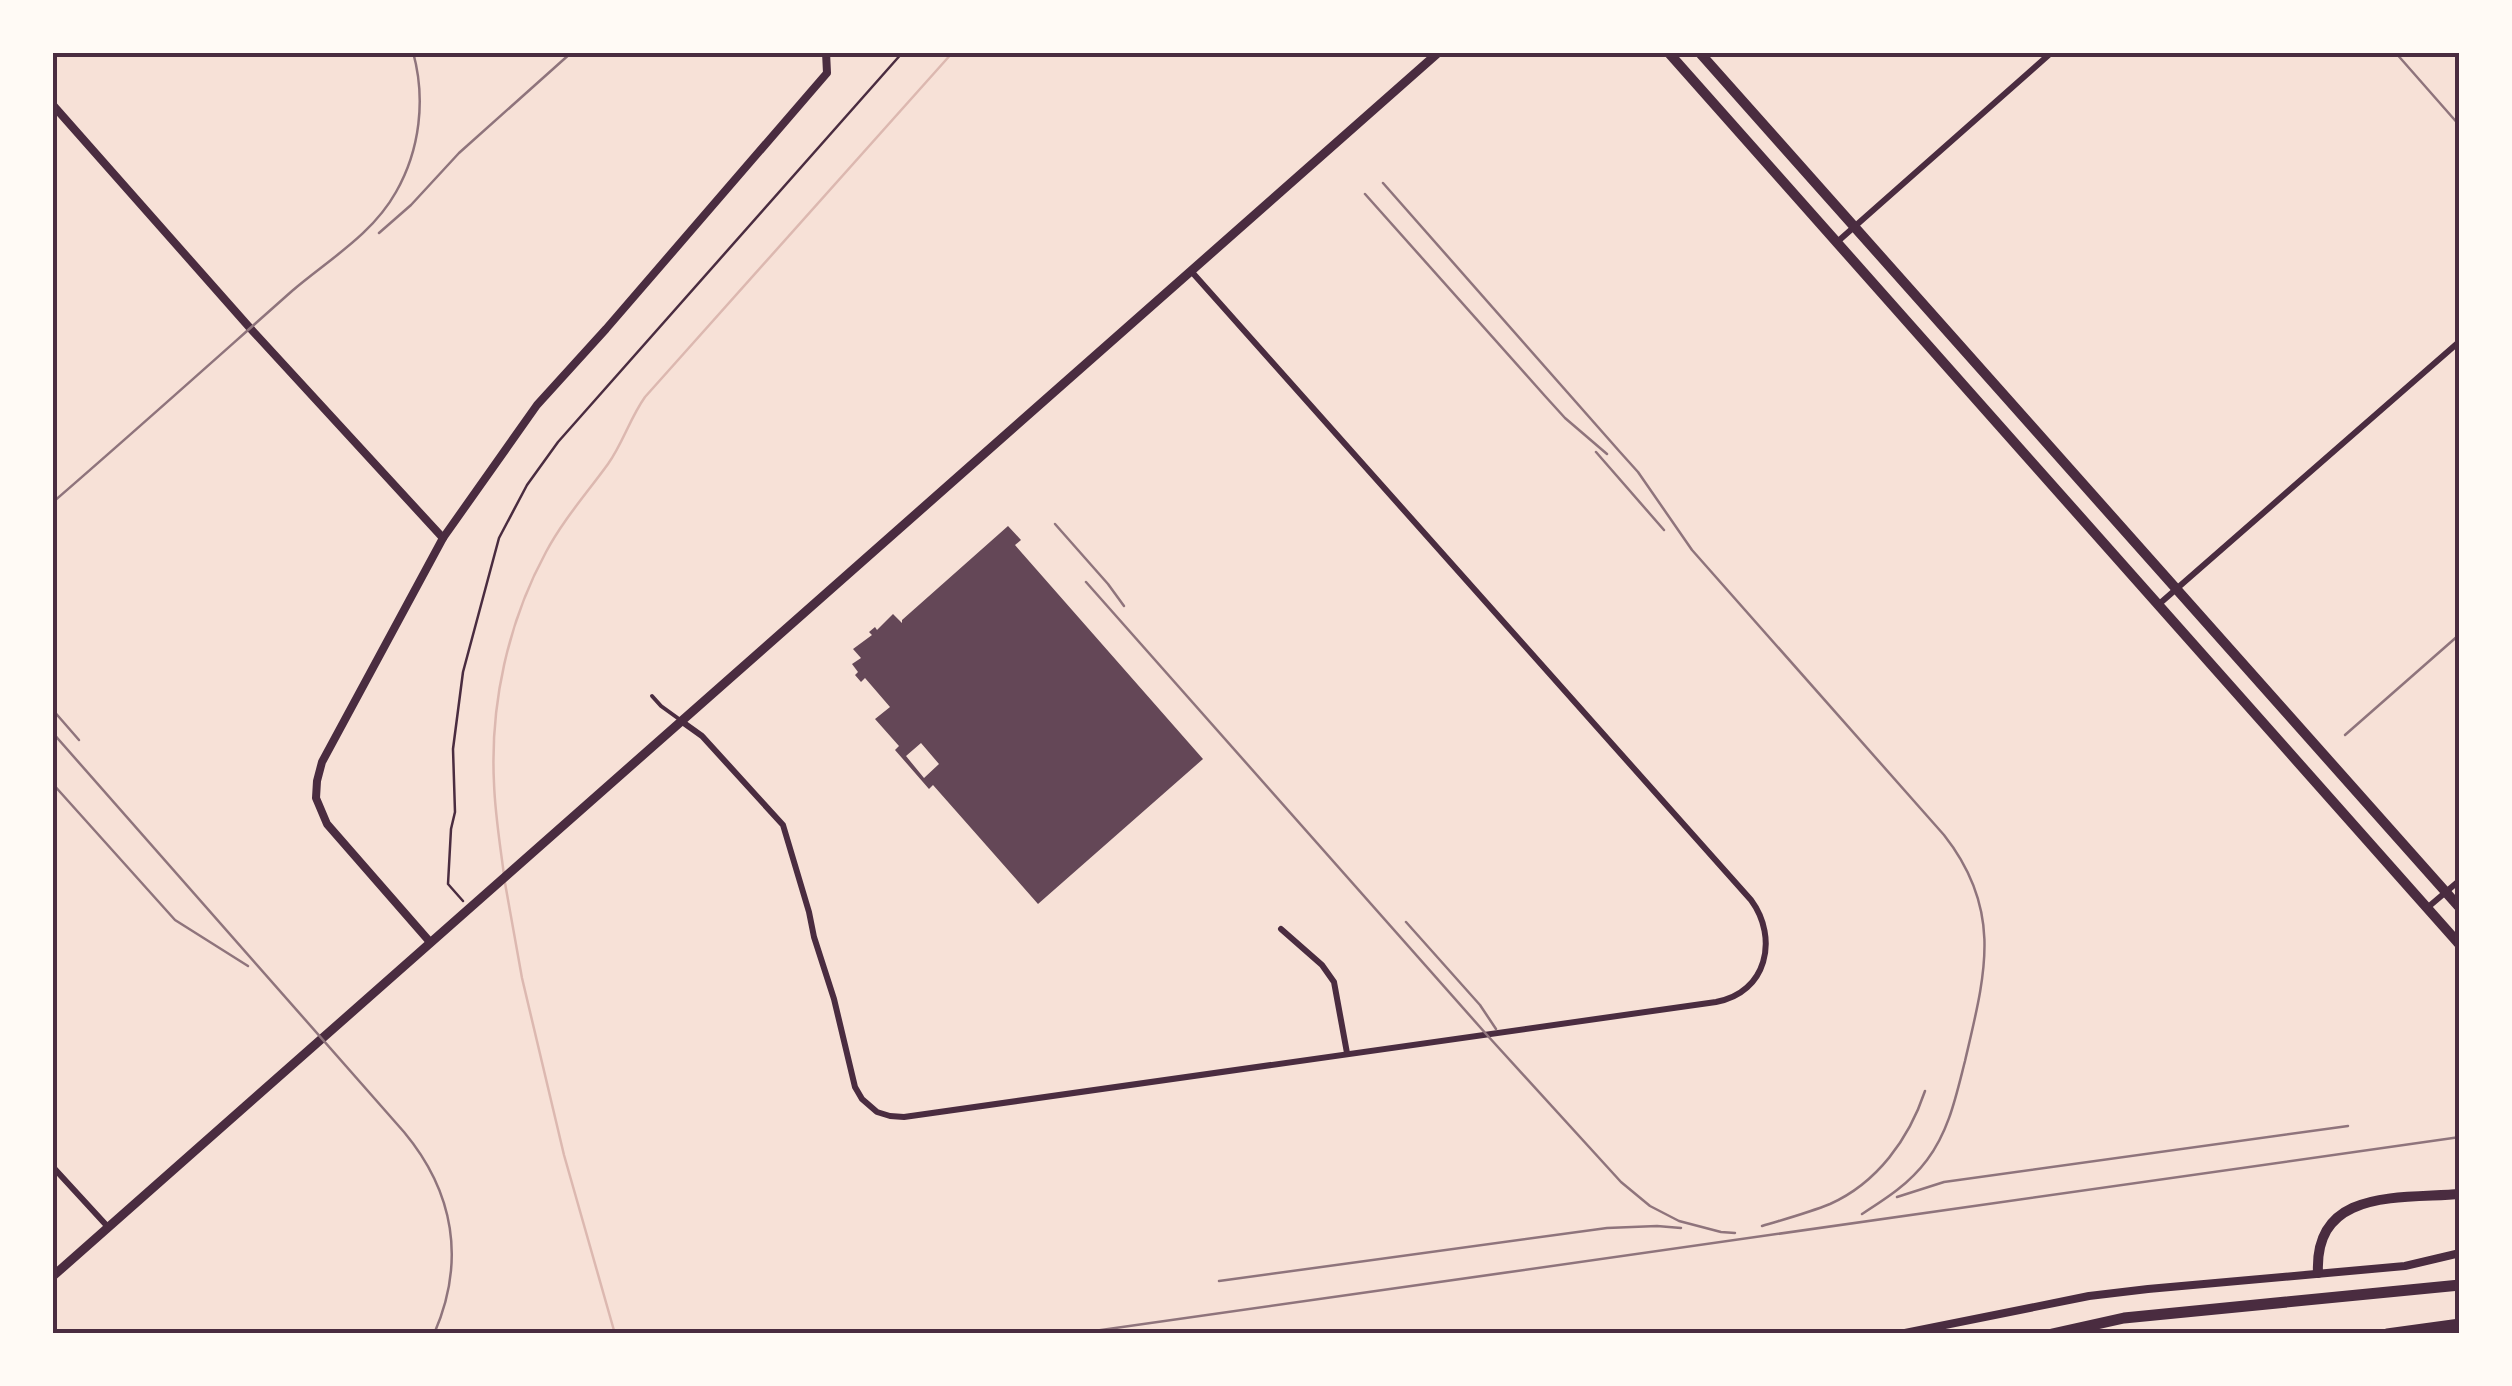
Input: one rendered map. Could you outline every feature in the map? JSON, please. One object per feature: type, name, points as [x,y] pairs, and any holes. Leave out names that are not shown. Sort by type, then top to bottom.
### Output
[{"type":"highway","points":[[2052,1334],[2124,1318],[2460,1285]]},
{"type":"highway","points":[[2386,1334],[2460,1324]]},
{"type":"main road","points":[[52,1277],[1439,52]]},
{"type":"main road","points":[[1668,52],[2456,941]]},
{"type":"main road","points":[[1700,52],[2460,908]]},
{"type":"main road","points":[[1708,99],[1726,82]]},
{"type":"main road","points":[[2318,1273],[2322,1236],[2342,1212],[2372,1201],[2460,1194]]},
{"type":"street","points":[[430,942],[327,824],[318,807],[316,789],[322,762],[442,538],[537,404],[827,73],[826,52]]},
{"type":"street","points":[[1418,52],[1427,63]]},
{"type":"street","points":[[1836,242],[2052,52]]},
{"type":"street","points":[[52,104],[442,538]]},
{"type":"street","points":[[682,721],[702,736],[783,825],[859,1096],[877,1112],[890,1116],[1724,1001],[1745,989],[1766,956],[1761,915],[1751,900],[1191,271]]},
{"type":"street","points":[[2158,605],[2460,342]]},
{"type":"street","points":[[2427,908],[2460,880]]},
{"type":"street","points":[[1281,929],[1322,965],[1334,982],[1347,1053]]},
{"type":"street","points":[[52,1166],[108,1228]]},
{"type":"street","points":[[1900,1334],[2088,1296],[2405,1266],[2460,1252]]},
{"type":"lane","points":[[652,696],[682,721]]},
{"type":"path","points":[[471,906],[448,884],[451,829],[456,812],[453,749],[463,672],[500,538],[527,485],[558,442],[903,52]]},
{"type":"building","points":[[1008,526],[1021,540],[1015,545],[1203,759],[1038,904],[933,785],[929,789],[895,750],[899,746],[875,719],[890,707],[865,678],[861,682],[855,675],[858,672],[852,664],[861,658],[853,649],[893,614],[902,620]],"holes":[[[921,743],[939,764],[924,778],[906,756]]]},
{"type":"waterway","points":[[504,875],[494,783],[495,723],[512,635],[546,552],[613,456],[645,397],[953,52]]},
{"type":"waterway","points":[[505,883],[522,978],[564,1155],[615,1334]]},
{"type":"railway","points":[[52,503],[375,221],[396,192],[415,142],[420,106],[413,52]]},
{"type":"railway","points":[[379,233],[459,153],[572,52]]},
{"type":"railway","points":[[2395,52],[2460,126]]},
{"type":"railway","points":[[1383,183],[1638,472],[1692,550],[1944,835],[1963,863],[1975,890],[1984,944],[1979,1000],[1955,1100],[1935,1149],[1920,1169],[1862,1214]]},
{"type":"railway","points":[[1365,194],[1565,418],[1607,454]]},
{"type":"railway","points":[[1596,452],[1664,530]]},
{"type":"railway","points":[[1055,524],[1124,606]]},
{"type":"railway","points":[[1086,582],[1621,1182],[1650,1206],[1679,1221],[1735,1233]]},
{"type":"railway","points":[[2345,735],[2460,634]]},
{"type":"railway","points":[[52,709],[79,740]]},
{"type":"railway","points":[[52,732],[421,1155],[444,1203],[452,1254],[444,1307],[434,1334]]},
{"type":"railway","points":[[52,783],[175,920],[248,966]]},
{"type":"railway","points":[[1406,922],[1480,1005],[1496,1029]]},
{"type":"railway","points":[[1762,1226],[1830,1204],[1862,1184],[1900,1142],[1925,1091]]},
{"type":"railway","points":[[1897,1197],[1944,1182],[2348,1126]]},
{"type":"railway","points":[[1073,1334],[2460,1137]]},
{"type":"railway","points":[[1219,1281],[1607,1228],[1681,1228]]}]
